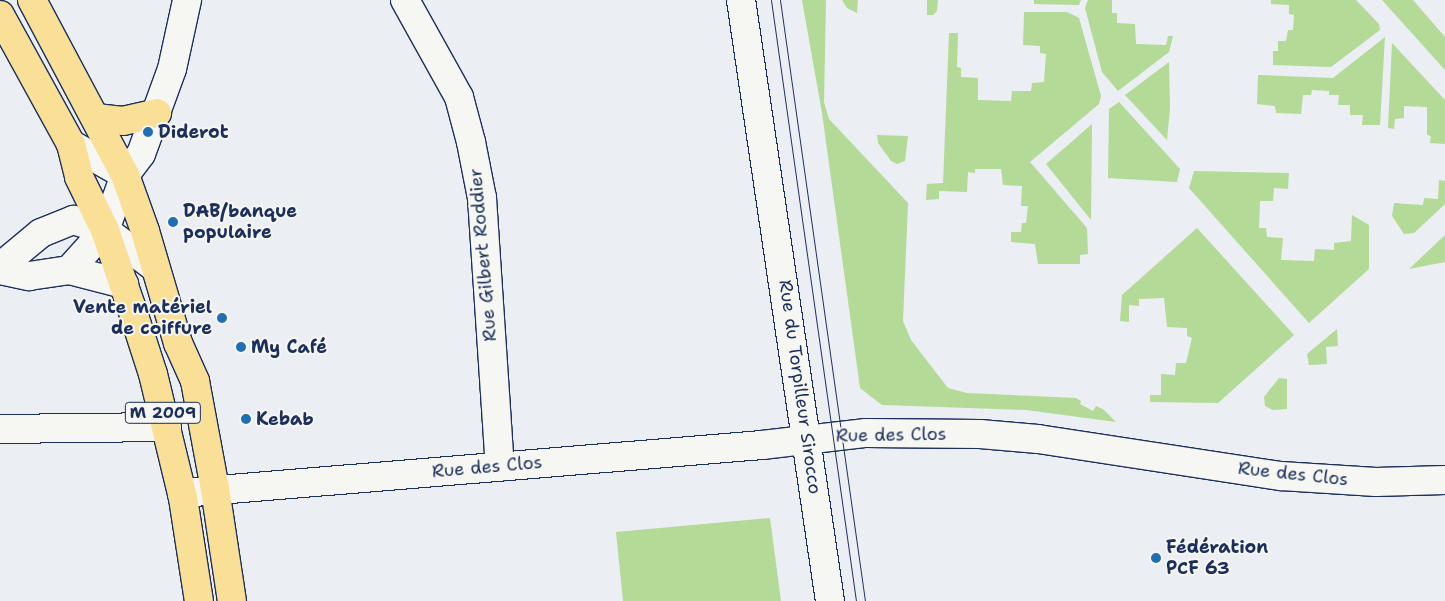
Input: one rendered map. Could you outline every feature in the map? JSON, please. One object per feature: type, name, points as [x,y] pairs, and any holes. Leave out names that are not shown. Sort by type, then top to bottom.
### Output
[{"type":"main road","name":"M 2009","points":[[32,0],[125,175],[145,230],[153,266],[178,343],[194,382],[215,490],[232,601]]},
{"type":"main road","name":"M 2009","points":[[0,15],[71,144],[79,177],[105,230],[124,284],[167,427],[182,493],[199,601]]},
{"type":"main road","points":[[96,118],[123,121],[157,113]]},
{"type":"street","name":"Rue Gilbert Roddier","points":[[405,0],[459,97],[471,142],[482,198],[500,466]]},
{"type":"street","name":"Rue du Torpilleur Sirocco","points":[[741,0],[768,172],[814,601]]},
{"type":"street","points":[[69,270],[105,230],[125,175],[141,154],[172,69],[186,4]]},
{"type":"street","points":[[71,144],[125,175]]},
{"type":"street","points":[[0,268],[41,234],[72,220],[105,230],[153,266]]},
{"type":"street","points":[[0,268],[29,276],[69,270],[124,284]]},
{"type":"street","points":[[0,428],[167,427]]},
{"type":"street","name":"Rue des Clos","points":[[182,493],[798,441],[866,432],[980,434],[1038,439],[1281,476],[1376,482],[1445,480]]},
{"type":"street","name":"Rue du Torpilleur Sirocco","points":[[798,441],[830,601]]},
{"type":"green space","points":[[802,0],[826,0],[824,102],[829,119],[908,203],[903,321],[911,340],[948,388],[967,393],[1076,398],[1081,401],[1080,404],[1093,411],[1096,406],[1103,409],[1116,422],[1026,410],[882,405],[860,388],[822,113]]},
{"type":"green space","points":[[842,0],[858,0],[857,13],[847,8]]},
{"type":"green space","points":[[927,0],[938,0],[937,11],[933,15],[927,15]]},
{"type":"green space","points":[[1034,0],[1081,0],[1079,5],[1034,4]]},
{"type":"green space","points":[[1088,0],[1112,0],[1112,13],[1117,13],[1117,23],[1135,24],[1136,44],[1166,45],[1168,36],[1173,36],[1169,52],[1118,91],[1102,72],[1085,8]]},
{"type":"green space","points":[[1271,0],[1356,0],[1379,24],[1380,30],[1331,67],[1273,65],[1273,51],[1278,51],[1278,41],[1286,41],[1288,30],[1293,30],[1294,15],[1289,14],[1289,5],[1271,4]]},
{"type":"green space","points":[[1382,0],[1413,0],[1445,37],[1445,70]]},
{"type":"green space","points":[[1024,12],[1067,12],[1079,18],[1101,96],[1099,104],[1030,162],[1087,228],[1088,254],[1080,255],[1080,264],[1038,264],[1035,244],[1011,242],[1011,232],[1021,232],[1022,223],[1026,223],[1028,206],[1021,206],[1022,186],[1003,185],[1001,169],[975,169],[975,173],[968,172],[967,192],[939,191],[939,199],[926,200],[927,184],[943,183],[949,33],[958,33],[957,67],[961,68],[961,77],[978,78],[978,100],[1011,101],[1012,91],[1031,91],[1032,83],[1044,82],[1046,54],[1040,53],[1040,46],[1023,45]]},
{"type":"green space","points":[[1385,37],[1380,125],[1362,125],[1363,115],[1350,115],[1350,105],[1338,105],[1339,95],[1329,95],[1329,91],[1312,90],[1311,95],[1303,95],[1301,114],[1276,113],[1275,106],[1257,104],[1258,75],[1333,78]]},
{"type":"green space","points":[[1392,43],[1445,100],[1445,144],[1430,143],[1431,136],[1427,135],[1427,107],[1404,106],[1404,118],[1395,119],[1394,129],[1388,128]]},
{"type":"green space","points":[[1169,62],[1170,108],[1167,140],[1125,95]]},
{"type":"green space","points":[[1119,102],[1180,169],[1177,182],[1108,178],[1109,109]]},
{"type":"green space","points":[[1092,124],[1091,220],[1046,164]]},
{"type":"green space","points":[[877,135],[908,136],[905,161],[897,164],[891,161],[878,143]]},
{"type":"green space","points":[[1194,171],[1289,173],[1288,189],[1274,188],[1273,201],[1260,201],[1259,228],[1266,228],[1267,237],[1283,238],[1281,260],[1314,261],[1315,249],[1334,250],[1334,243],[1351,241],[1352,215],[1369,225],[1369,269],[1309,323],[1189,188]]},
{"type":"green space","points":[[1439,180],[1445,181],[1445,204],[1414,233],[1404,234],[1392,216],[1394,203],[1423,205],[1424,198],[1438,199]]},
{"type":"green space","points":[[1197,228],[1294,335],[1218,403],[1150,402],[1150,395],[1161,395],[1161,374],[1175,375],[1176,363],[1186,363],[1192,338],[1187,336],[1187,328],[1167,327],[1164,298],[1139,299],[1139,306],[1129,305],[1129,322],[1120,321],[1122,295]]},
{"type":"green space","points":[[1445,235],[1445,262],[1409,269]]},
{"type":"green space","points":[[1337,329],[1338,346],[1326,347],[1327,364],[1309,365],[1307,354]]},
{"type":"green space","points":[[1279,378],[1287,379],[1287,409],[1273,410],[1265,406],[1264,397]]},
{"type":"green space","points":[[770,518],[781,601],[623,601],[616,532]]},
{"type":"tram line","points":[[771,0],[856,601]]},
{"type":"tram line","points":[[780,0],[865,601]]},
{"type":"place","name":"Diderot","points":[[148,132]]},
{"type":"place","name":"DAB/banque populaire","points":[[173,222]]},
{"type":"place","name":"Vente matériel de coiffure","points":[[222,318]]},
{"type":"place","name":"My Café","points":[[241,347]]},
{"type":"place","name":"Kebab","points":[[246,419]]},
{"type":"place","name":"Fédération PCF 63","points":[[1156,558]]}]
